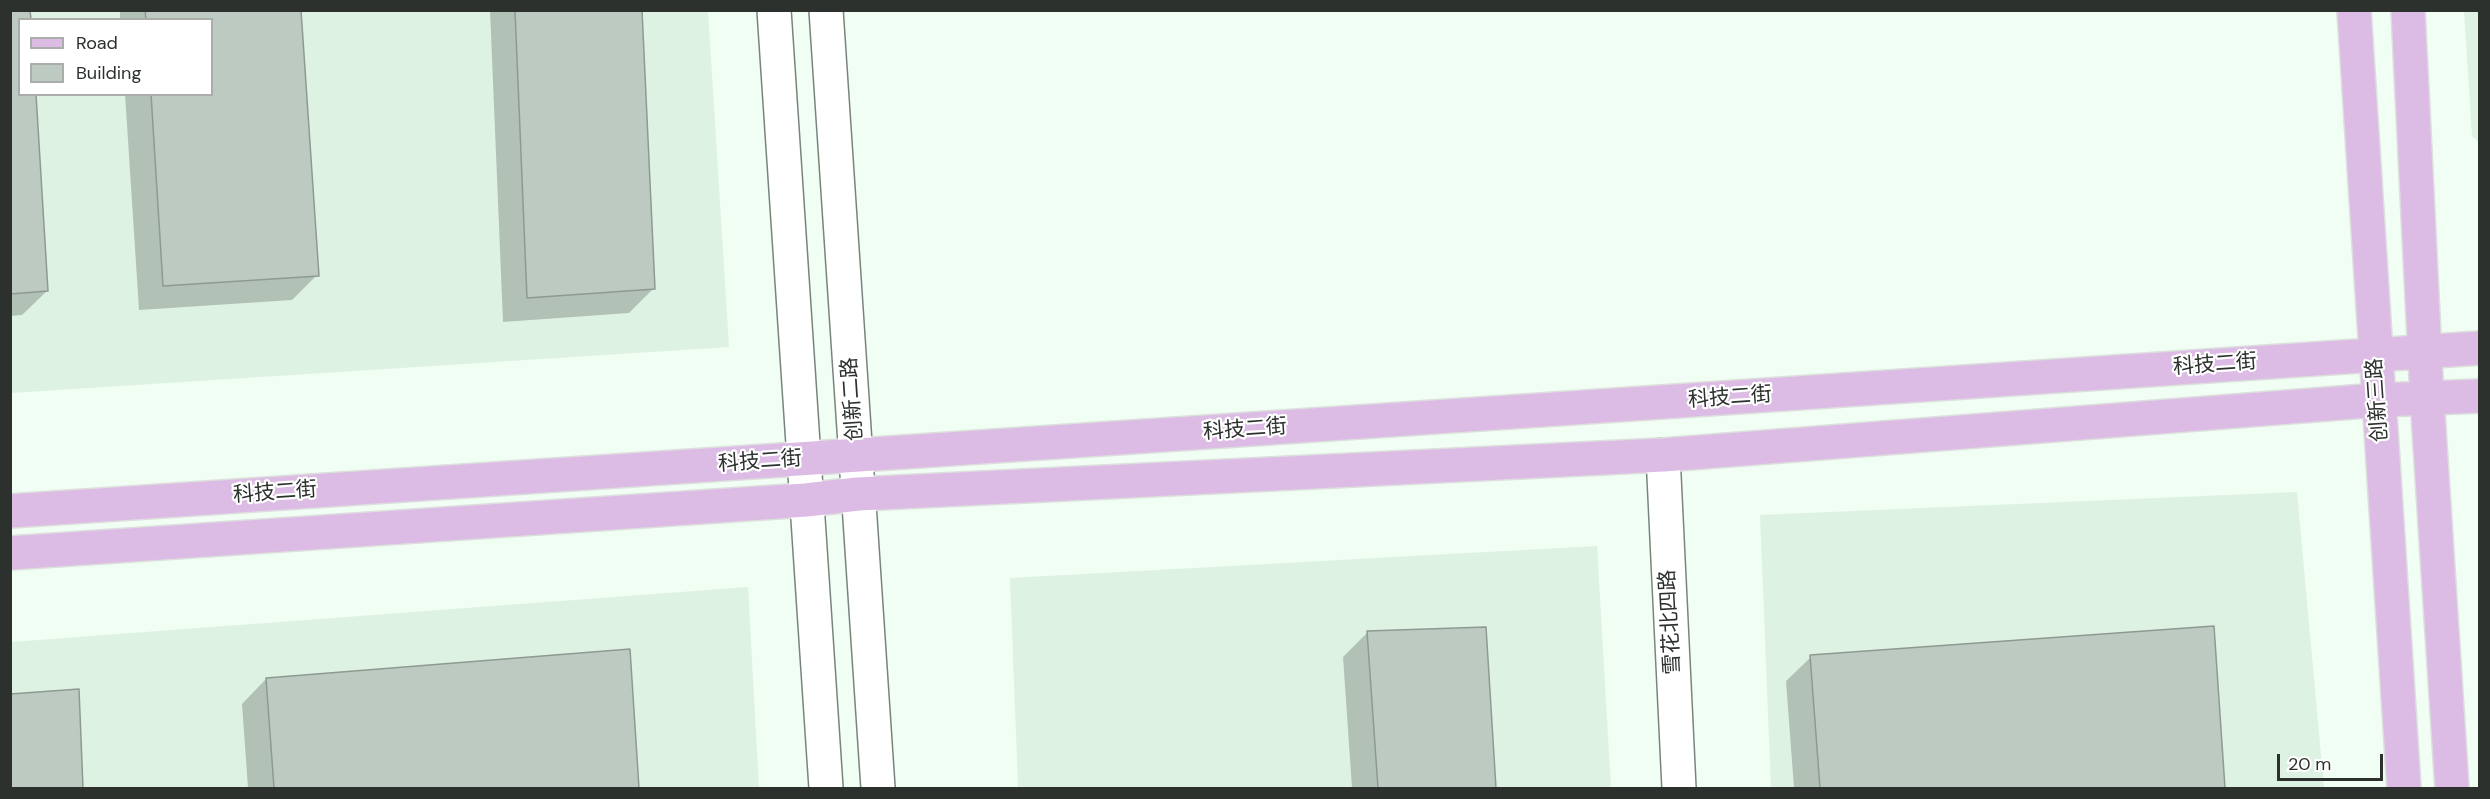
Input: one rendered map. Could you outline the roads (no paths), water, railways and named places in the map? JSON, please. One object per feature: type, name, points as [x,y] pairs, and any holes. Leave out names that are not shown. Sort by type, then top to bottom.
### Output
[{"type":"main road","name":"创新三路","points":[[2354,10],[2404,789]]},
{"type":"main road","points":[[2408,10],[2427,398],[2452,789]]},
{"type":"main road","name":"科技二街","points":[[10,511],[2480,348]]},
{"type":"main road","name":"科技二街","points":[[10,553],[806,500],[858,494],[1663,454],[2379,400],[2480,396]]},
{"type":"street","points":[[774,10],[826,789]]},
{"type":"street","name":"创新二路","points":[[826,10],[878,789]]},
{"type":"street","name":"雪花北四路","points":[[1663,454],[1679,789]]}]
